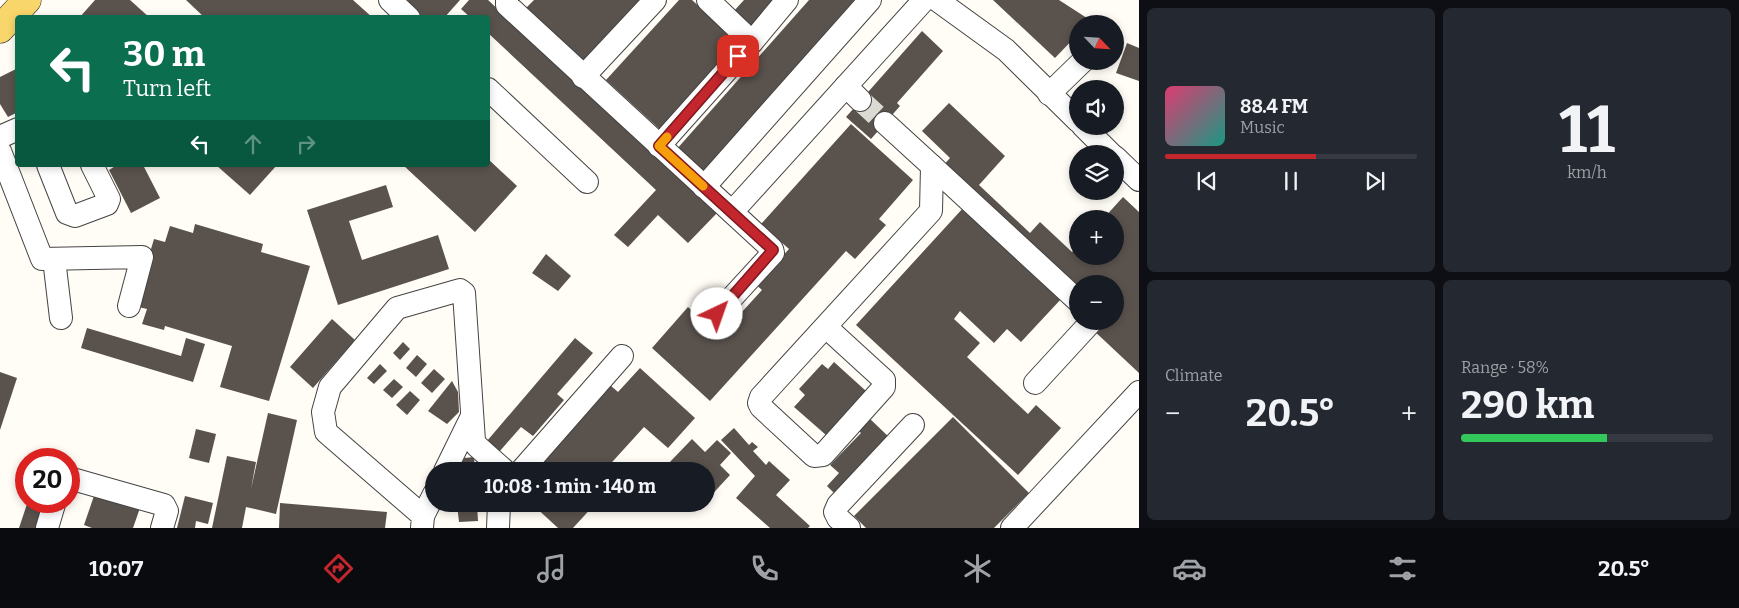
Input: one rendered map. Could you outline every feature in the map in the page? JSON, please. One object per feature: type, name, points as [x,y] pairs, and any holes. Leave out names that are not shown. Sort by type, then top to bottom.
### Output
[{"type":"main road","points":[[0,29],[28,0]]},
{"type":"street","points":[[390,0],[406,15]]},
{"type":"street","points":[[507,0],[507,5],[583,77],[773,250],[717,314]]},
{"type":"street","points":[[583,77],[655,0]]},
{"type":"street","points":[[708,0],[752,42]]},
{"type":"street","points":[[659,146],[787,0]]},
{"type":"street","points":[[704,187],[870,0]]},
{"type":"street","points":[[732,212],[853,93],[924,0]]},
{"type":"street","points":[[937,0],[1006,50],[1069,113]]},
{"type":"street","points":[[1049,94],[1074,70]]},
{"type":"street","points":[[490,91],[588,182]]},
{"type":"street","points":[[885,123],[1069,293]]},
{"type":"street","points":[[0,136],[15,130]]},
{"type":"street","points":[[1092,135],[1102,145]]},
{"type":"street","points":[[0,151],[40,257],[44,260],[144,248],[129,306]]},
{"type":"street","points":[[826,327],[885,383],[884,387],[823,456],[818,457],[814,456],[760,407],[761,397],[926,218],[932,204],[932,166]]},
{"type":"street","points":[[1124,166],[1139,180]]},
{"type":"street","points":[[49,167],[67,214],[75,216],[108,202],[93,167]]},
{"type":"street","points":[[54,259],[61,318]]},
{"type":"street","points":[[423,522],[326,432],[322,412],[330,387],[397,308],[460,290],[464,294],[475,443],[495,462]]},
{"type":"street","points":[[1035,383],[1084,330]]},
{"type":"street","points":[[529,462],[622,356]]},
{"type":"street","points":[[1012,528],[1139,392]]},
{"type":"street","points":[[449,462],[472,415]]},
{"type":"street","points":[[849,528],[838,518],[835,512],[838,505],[913,425]]},
{"type":"street","points":[[80,481],[164,505],[167,511],[162,528]]},
{"type":"street","points":[[498,528],[499,512]]},
{"type":"street","points":[[47,528],[51,513]]},
{"type":"building","points":[[95,0],[130,0],[147,15],[82,15]]},
{"type":"building","points":[[186,0],[353,0],[370,15],[202,15]]},
{"type":"building","points":[[401,0],[460,0],[447,15],[417,15]]},
{"type":"building","points":[[469,0],[488,0],[717,213],[688,243],[658,215],[628,247],[614,235],[656,190],[490,35],[490,15],[468,15],[461,9]]},
{"type":"building","points":[[534,0],[646,0],[584,65],[525,9]]},
{"type":"building","points":[[679,0],[692,0],[744,47],[665,134],[606,80]]},
{"type":"building","points":[[744,0],[783,0],[755,32],[733,12]]},
{"type":"building","points":[[809,0],[858,0],[703,175],[676,150]]},
{"type":"building","points":[[993,0],[1059,0],[1082,15],[1069,15],[1069,43],[1055,58]]},
{"type":"building","points":[[922,31],[943,51],[897,103],[900,106],[871,139],[846,117]]},
{"type":"building","points":[[1127,43],[1139,48],[1139,81],[1116,73],[1117,70],[1124,70],[1124,51]]},
{"type":"building","points":[[15,70],[15,114],[8,117],[0,104],[0,77]]},
{"type":"building","points":[[949,103],[1005,156],[979,185],[1030,233],[1040,222],[1069,249],[1069,265],[1124,265],[1124,210],[1111,210],[1120,200],[1124,200],[1124,198],[1139,212],[1139,373],[1093,330],[1124,330],[1124,275],[1069,275],[1069,288],[941,168],[950,158],[922,131]]},
{"type":"building","points":[[851,124],[913,180],[879,219],[886,225],[855,259],[846,251],[710,401],[652,348],[688,307],[720,336],[762,290],[753,282],[767,273],[789,249],[761,224]]},
{"type":"building","points":[[490,161],[517,186],[475,232],[405,167],[490,167]]},
{"type":"building","points":[[114,167],[144,167],[160,198],[131,213],[109,170]]},
{"type":"building","points":[[218,167],[275,167],[250,195]]},
{"type":"building","points":[[386,185],[393,207],[349,221],[362,260],[438,235],[449,269],[338,305],[307,210]]},
{"type":"building","points":[[964,207],[1062,298],[1021,342],[1007,329],[994,343],[960,311],[954,319],[980,343],[967,357],[1028,414],[1036,405],[1061,428],[1018,475],[856,325]]},
{"type":"building","points":[[195,224],[263,244],[261,252],[310,266],[269,401],[220,387],[232,346],[165,326],[164,330],[142,324],[147,309],[134,306],[154,239],[165,242],[170,226],[193,233]]},
{"type":"building","points":[[546,254],[571,276],[558,291],[532,273]]},
{"type":"building","points":[[332,319],[355,340],[313,388],[290,367]]},
{"type":"building","points":[[87,328],[181,356],[186,338],[205,344],[193,382],[81,348]]},
{"type":"building","points":[[575,338],[593,353],[557,394],[564,400],[533,436],[521,427],[499,452],[487,441]]},
{"type":"building","points":[[403,342],[410,349],[400,360],[393,353]]},
{"type":"building","points":[[417,355],[427,364],[416,377],[406,368]]},
{"type":"building","points":[[834,362],[866,391],[826,435],[794,407],[805,395],[799,389],[822,364],[828,369]]},
{"type":"building","points":[[380,364],[387,371],[374,384],[367,378]]},
{"type":"building","points":[[640,368],[695,418],[668,448],[644,427],[612,462],[540,462],[610,385],[618,392]]},
{"type":"building","points":[[434,369],[445,379],[432,393],[421,383]]},
{"type":"building","points":[[0,372],[17,378],[0,430]]},
{"type":"building","points":[[394,379],[403,387],[392,398],[383,390]]},
{"type":"building","points":[[452,381],[458,392],[459,412],[447,424],[428,411]]},
{"type":"building","points":[[410,391],[420,400],[407,415],[396,405]]},
{"type":"building","points":[[268,413],[297,420],[276,514],[246,507],[242,528],[212,528],[227,456],[256,462],[251,489]]},
{"type":"building","points":[[953,417],[1029,493],[994,528],[866,528],[854,516]]},
{"type":"building","points":[[869,418],[890,438],[836,495],[827,486],[839,473],[830,465],[861,433],[858,430]]},
{"type":"building","points":[[734,428],[749,445],[752,442],[758,447],[753,451],[766,465],[769,461],[790,480],[776,495],[810,526],[808,528],[770,528],[736,498],[755,476],[721,440]]},
{"type":"building","points":[[196,429],[216,434],[209,463],[189,458]]},
{"type":"building","points":[[692,439],[705,452],[717,440],[731,453],[720,465],[730,475],[715,491],[715,462],[670,462]]},
{"type":"building","points":[[474,457],[474,462],[455,462],[455,459]]},
{"type":"building","points":[[96,490],[141,505],[133,528],[92,528],[84,525]]},
{"type":"building","points":[[185,496],[213,503],[208,524],[196,521],[195,528],[177,528]]},
{"type":"building","points":[[280,503],[387,512],[385,528],[279,528]]},
{"type":"building","points":[[458,512],[477,512],[478,521],[459,522]]},
{"type":"building","points":[[541,512],[588,512],[573,528],[558,528]]},
{"type":"building","points":[[24,513],[42,513],[37,528],[19,528]]},
{"type":"tunnel","points":[[860,100],[885,123]]},
{"type":"slow traffic","points":[[667,137],[659,146],[703,186]]},
{"type":"route","points":[[717,314],[773,250],[659,146],[738,56]]}]
